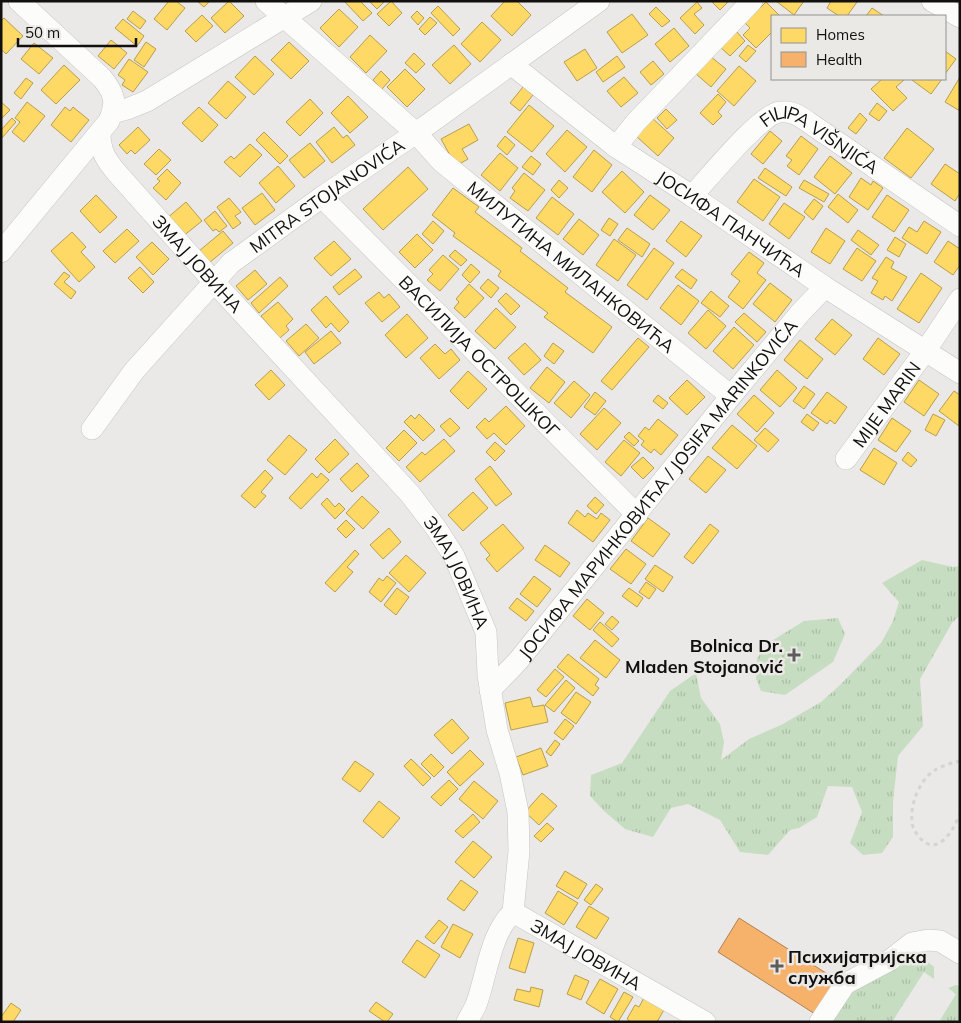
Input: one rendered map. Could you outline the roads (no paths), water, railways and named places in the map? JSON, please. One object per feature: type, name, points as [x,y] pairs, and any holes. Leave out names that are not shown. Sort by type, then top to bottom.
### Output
[{"type":"street","points":[[1,252],[109,122],[113,113],[114,100],[112,91],[102,78],[19,1]]},
{"type":"street","name":"МИЛУТИНА МИЛАНКОВИЋА","points":[[266,1],[416,133],[441,161],[731,396]]},
{"type":"street","points":[[113,113],[127,110],[147,101],[311,1]]},
{"type":"street","name":"MITRA STOJANOVIĆA","points":[[92,429],[134,371],[231,262],[416,133],[599,1]]},
{"type":"street","points":[[616,146],[636,122],[752,1]]},
{"type":"street","points":[[932,1],[960,17]]},
{"type":"street","name":"ЈОСИФА ПАНЧИЋА","points":[[511,64],[616,146],[825,286],[960,373]]},
{"type":"street","name":"FILIPA VIŠNJIĆA","points":[[692,196],[750,133],[770,115],[786,111],[797,115],[811,124],[960,226]]},
{"type":"street","name":"ЗМАЈ ЈОВИНА","points":[[100,133],[100,145],[104,157],[214,282],[410,494],[436,528],[454,556],[486,632],[490,690],[497,730],[510,773],[518,812],[519,851],[513,912],[705,1022]]},
{"type":"street","name":"ВАСИЛИЈА ОСТРОШКОГ","points":[[322,197],[637,515]]},
{"type":"street","name":"ЈОСИФА МАРИНКОВИЋА / JOSIFA MARINKOVIĆA","points":[[490,690],[518,661],[731,396],[825,286]]},
{"type":"street","points":[[926,350],[960,299]]},
{"type":"street","name":"MIJE MARIN","points":[[846,459],[926,350]]},
{"type":"street","points":[[467,1022],[476,1006],[498,931],[506,918],[513,912]]},
{"type":"street","points":[[820,1022],[845,984],[890,960],[912,943],[928,940],[940,941],[960,953]]},
{"type":"place","name":"Bolnica Dr. Mladen Stojanović","points":[[794,655]]},
{"type":"place","name":"Психијатријска служба","points":[[777,966]]}]
